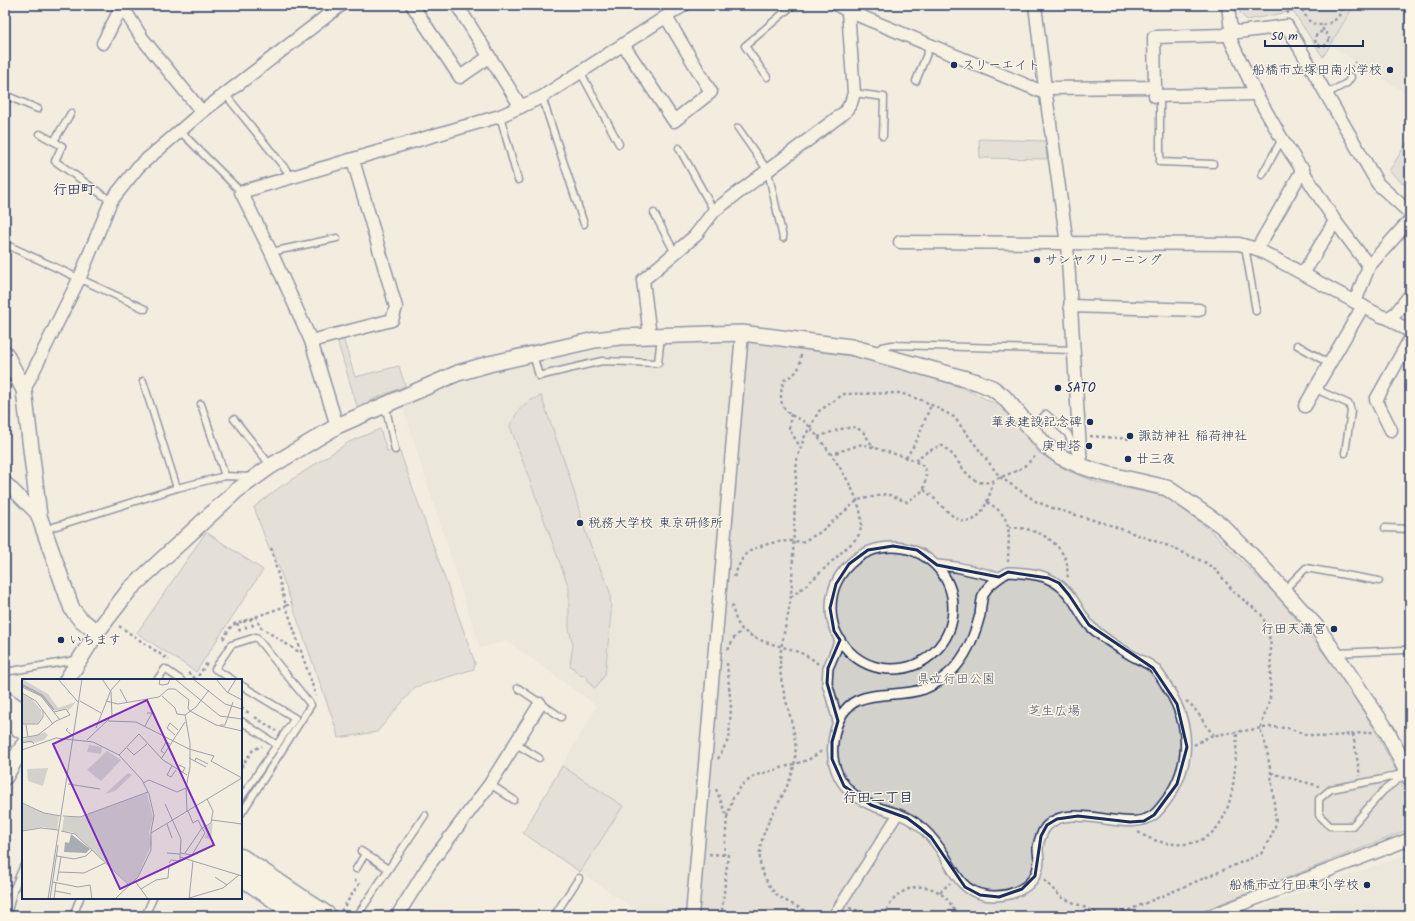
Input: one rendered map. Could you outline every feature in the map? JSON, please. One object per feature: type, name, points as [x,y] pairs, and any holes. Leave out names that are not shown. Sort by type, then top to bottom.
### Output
[{"type":"main road","points":[[5,701],[14,723]]},
{"type":"main road","points":[[242,859],[334,914]]},
{"type":"main road","points":[[242,877],[300,916]]},
{"type":"street","points":[[24,390],[80,277],[111,201],[138,167],[202,112],[341,5]]},
{"type":"street","points":[[412,5],[460,77],[489,57]]},
{"type":"street","points":[[456,5],[520,107]]},
{"type":"street","points":[[337,426],[311,341],[271,252],[241,192],[500,116],[542,97],[581,74],[684,5]]},
{"type":"street","points":[[836,5],[930,46],[1045,91],[1256,94]]},
{"type":"street","points":[[1035,5],[1045,91],[1067,244],[1081,466]]},
{"type":"street","points":[[1228,5],[1232,30],[1231,41],[1256,94],[1282,139],[1303,169],[1335,221],[1369,266]]},
{"type":"street","points":[[102,43],[122,6],[142,38],[202,112]]},
{"type":"street","points":[[656,336],[643,280],[695,236],[714,211],[845,112],[851,102],[854,93],[848,11]]},
{"type":"street","points":[[624,46],[674,121],[711,92],[666,17]]},
{"type":"street","points":[[1157,92],[1154,37],[1225,34],[1232,30],[1238,32],[1287,26],[1378,184],[1410,213]]},
{"type":"street","points":[[311,341],[392,320],[396,307],[353,160]]},
{"type":"street","points":[[1251,247],[1303,169]]},
{"type":"street","points":[[1305,406],[1330,364],[1359,304],[1369,266],[1410,220]]},
{"type":"street","points":[[1303,274],[1335,221]]},
{"type":"street","points":[[900,242],[1251,247],[1381,316],[1388,318],[1410,332]]},
{"type":"street","points":[[1388,318],[1396,313],[1410,296]]},
{"type":"street","points":[[1070,306],[1199,310]]},
{"type":"street","points":[[692,916],[742,333]]},
{"type":"street","points":[[68,679],[97,632],[130,589],[236,491],[271,466],[337,426],[458,373],[533,354],[595,340],[742,333],[803,340],[875,352],[955,375],[992,388],[1004,397],[1045,445],[1061,457],[1081,466],[1156,485],[1175,492],[1221,525],[1284,590],[1319,630],[1387,731],[1409,774]]},
{"type":"street","points":[[1391,430],[1376,400],[1410,339]]},
{"type":"street","points":[[5,353],[24,390],[42,523],[72,609],[97,632]]},
{"type":"street","points":[[5,482],[42,523]]},
{"type":"street","points":[[893,546],[917,550],[936,565],[950,587],[954,609],[948,633],[935,653],[915,666],[891,670],[868,665],[847,652],[840,640],[834,631],[830,608],[836,584],[849,564],[868,550],[893,546]]},
{"type":"street","points":[[936,565],[956,567],[999,577]]},
{"type":"street","points":[[1008,572],[1033,574],[1059,583],[1069,595],[1088,625],[1107,640],[1153,668],[1174,698],[1183,724],[1187,747],[1177,784],[1154,815],[1144,821],[1078,816],[1057,819],[1047,825],[1038,849],[1039,861],[1036,873],[1028,884],[1012,895],[999,897],[980,895],[965,887],[958,880],[944,854],[931,837],[907,818],[871,805],[854,795],[844,786],[836,774],[832,759],[832,742],[838,722],[843,712],[854,702],[870,696],[924,689],[944,677],[958,666],[971,643],[980,615],[984,594],[999,577],[1008,572]]},
{"type":"street","points":[[838,722],[827,683],[828,672],[840,640]]},
{"type":"street","points":[[397,916],[429,865],[490,784],[540,704]]},
{"type":"street","points":[[5,778],[22,748]]},
{"type":"street","points":[[834,916],[898,814]]},
{"type":"street","points":[[1210,916],[1410,839]]},
{"type":"lane","points":[[767,77],[745,46],[793,5]]},
{"type":"lane","points":[[916,81],[930,46]]},
{"type":"lane","points":[[581,74],[619,144]]},
{"type":"lane","points":[[1326,94],[1347,83],[1351,77]]},
{"type":"lane","points":[[1157,92],[1160,162],[1213,164]]},
{"type":"lane","points":[[854,93],[884,97],[882,136]]},
{"type":"lane","points":[[225,94],[292,178]]},
{"type":"lane","points":[[5,95],[38,109]]},
{"type":"lane","points":[[542,97],[584,224]]},
{"type":"lane","points":[[54,141],[71,113]]},
{"type":"lane","points":[[500,116],[518,180]]},
{"type":"lane","points":[[738,128],[768,170],[783,238]]},
{"type":"lane","points":[[180,131],[241,192]]},
{"type":"lane","points":[[40,134],[62,146],[55,161],[111,201]]},
{"type":"lane","points":[[1262,175],[1282,139]]},
{"type":"lane","points":[[679,148],[714,211]]},
{"type":"lane","points":[[654,213],[676,253]]},
{"type":"lane","points":[[271,252],[337,238]]},
{"type":"lane","points":[[5,244],[80,277],[145,309]]},
{"type":"lane","points":[[1251,247],[1256,311]]},
{"type":"lane","points":[[533,354],[539,376],[602,361],[658,363],[656,336]]},
{"type":"lane","points":[[875,352],[882,347],[892,344],[1073,350]]},
{"type":"lane","points":[[1297,345],[1330,364]]},
{"type":"lane","points":[[143,381],[177,488]]},
{"type":"lane","points":[[1318,386],[1322,392],[1349,404],[1350,411],[1345,453]]},
{"type":"lane","points":[[201,404],[225,476]]},
{"type":"lane","points":[[385,404],[394,450]]},
{"type":"lane","points":[[1032,428],[1046,414],[1068,434],[1081,466]]},
{"type":"lane","points":[[234,419],[271,466]]},
{"type":"lane","points":[[42,523],[225,476],[254,478]]},
{"type":"lane","points":[[1386,528],[1410,529]]},
{"type":"lane","points":[[1284,590],[1306,568],[1379,581]]},
{"type":"lane","points":[[232,679],[215,668],[231,645],[256,637],[310,705],[242,812]]},
{"type":"lane","points":[[1335,653],[1405,650]]},
{"type":"lane","points":[[5,672],[80,660]]},
{"type":"lane","points":[[158,679],[165,669],[180,679]]},
{"type":"lane","points":[[242,686],[295,718],[242,797]]},
{"type":"lane","points":[[518,688],[561,717]]},
{"type":"lane","points":[[242,722],[277,745]]},
{"type":"lane","points":[[516,744],[539,758]]},
{"type":"lane","points":[[1409,774],[1383,791],[1352,826],[1330,826],[1319,816],[1320,799],[1331,789],[1409,774]]},
{"type":"lane","points":[[490,784],[514,800]]},
{"type":"lane","points":[[357,916],[424,815]]},
{"type":"lane","points":[[356,869],[363,853],[388,869]]},
{"type":"lane","points":[[7,916],[13,890],[22,869]]},
{"type":"lane","points":[[554,916],[579,878]]},
{"type":"lane","points":[[5,887],[13,890]]},
{"type":"lane","points":[[73,916],[80,899]]},
{"type":"lane","points":[[145,916],[153,899]]},
{"type":"path","points":[[1287,5],[1288,15]]},
{"type":"path","points":[[1298,5],[1307,20],[1313,24],[1323,25],[1336,19],[1340,12],[1341,5]]},
{"type":"path","points":[[1323,25],[1323,31],[1329,39],[1324,46],[1320,46],[1316,42],[1316,38],[1317,34],[1323,31]]},
{"type":"path","points":[[790,597],[810,584],[858,535],[861,523],[858,500],[832,454],[810,427],[790,414],[782,406],[780,393],[784,380],[793,375],[800,368],[803,340]]},
{"type":"path","points":[[814,916],[775,893],[764,874],[760,862],[761,845],[766,826],[790,780],[794,763],[793,734],[784,693],[780,664],[790,597],[797,459],[810,427],[819,411],[844,394],[900,393],[931,405],[954,417],[1000,477],[1037,502],[1054,509],[1122,529],[1166,545],[1206,563],[1217,571],[1234,592],[1261,614],[1267,626],[1271,646],[1272,674],[1270,699],[1260,729],[1266,746],[1271,773],[1276,823],[1272,835],[1261,854],[1115,916]]},
{"type":"path","points":[[906,458],[916,442],[931,405]]},
{"type":"path","points":[[790,414],[789,429],[801,448]]},
{"type":"path","points":[[818,437],[840,429],[856,427],[864,433],[875,449]]},
{"type":"path","points":[[1079,435],[1132,439]]},
{"type":"path","points":[[732,581],[746,555],[771,544],[794,541],[802,542],[819,533],[858,500],[886,494],[907,502],[924,490],[926,474],[925,467],[916,461],[862,444],[832,454]]},
{"type":"path","points":[[916,461],[923,454],[941,444],[948,449],[972,478],[983,482],[993,482],[1000,477],[1015,473],[1029,462],[1045,445]]},
{"type":"path","points":[[924,490],[956,518],[964,522],[973,519],[983,511],[993,482]]},
{"type":"path","points":[[987,502],[1002,512],[1009,527],[1007,549],[1008,572]]},
{"type":"path","points":[[1009,527],[1027,528],[1038,531],[1052,541],[1066,560],[1069,595]]},
{"type":"path","points":[[271,548],[286,606],[292,603]]},
{"type":"path","points":[[731,602],[733,613],[742,630],[816,662],[828,672]]},
{"type":"path","points":[[256,616],[260,627],[298,652],[302,651]]},
{"type":"path","points":[[250,618],[255,631]]},
{"type":"path","points":[[244,620],[248,633]]},
{"type":"path","points":[[238,623],[242,636]]},
{"type":"path","points":[[117,625],[170,661]]},
{"type":"path","points":[[727,651],[734,638],[742,630]]},
{"type":"path","points":[[717,762],[729,738],[731,708],[727,658]]},
{"type":"path","points":[[183,670],[196,679]]},
{"type":"path","points":[[1174,698],[1183,699],[1191,704],[1205,727],[1214,735]]},
{"type":"path","points":[[242,709],[277,732],[280,728]]},
{"type":"path","points":[[1187,747],[1196,745],[1214,735],[1260,729],[1288,728],[1305,734],[1325,737],[1387,731]]},
{"type":"path","points":[[1121,820],[1145,836],[1159,842],[1191,844],[1205,840],[1218,825],[1233,792],[1237,731]]},
{"type":"path","points":[[1353,734],[1361,780]]},
{"type":"path","points":[[724,855],[727,817],[732,798],[742,785],[754,776],[808,760],[832,742]]},
{"type":"path","points":[[242,765],[252,750],[266,744]]},
{"type":"path","points":[[1271,773],[1319,786]]},
{"type":"path","points":[[715,787],[727,817]]},
{"type":"path","points":[[697,854],[728,855],[722,911],[730,916]]},
{"type":"path","points":[[334,914],[359,884],[355,882],[361,872],[356,869]]},
{"type":"path","points":[[1036,873],[1061,897],[1104,916]]},
{"type":"path","points":[[884,916],[888,904],[898,894],[912,887],[927,887],[940,892],[951,902],[957,916]]},
{"type":"path","points":[[840,906],[875,916]]},
{"type":"highlighted area","points":[[893,546],[917,550],[937,565],[999,577],[1008,572],[1048,578],[1059,583],[1089,625],[1153,668],[1177,704],[1187,747],[1177,784],[1154,815],[1144,821],[1130,822],[1078,816],[1057,819],[1047,825],[1041,836],[1035,876],[1022,889],[999,897],[980,895],[965,887],[931,837],[907,818],[871,805],[844,786],[832,759],[832,742],[838,721],[827,683],[828,668],[840,640],[834,631],[830,608],[836,584],[849,564],[868,550]]},
{"type":"shaded area","name":"船橋市立塚田南小学校","points":[[1354,5],[1410,5],[1410,96],[1330,45]]},
{"type":"shaded area","name":"税務大学校 東京研修所","points":[[734,342],[687,916],[645,916],[523,833],[597,706],[507,641],[480,648],[402,405],[490,373],[561,357],[624,346],[666,343]]},
{"type":"shaded area","name":"船橋市立行田東小学校","points":[[1410,853],[1410,916],[1237,916]]},
{"type":"green space","points":[[1239,5],[1354,5],[1323,57],[1293,11],[1247,20],[1240,13]]},
{"type":"green space","points":[[1410,138],[1410,190],[1389,171]]},
{"type":"green space","points":[[979,139],[1045,141],[1047,159],[980,158]]},
{"type":"green space","points":[[343,338],[355,377],[399,366],[405,386],[357,406],[337,340]]},
{"type":"green space","name":"県立行田公園","points":[[747,341],[863,358],[913,371],[965,389],[1002,407],[1039,453],[1068,471],[1099,483],[1165,496],[1209,529],[1278,597],[1334,666],[1374,728],[1397,773],[1410,806],[1410,829],[1190,916],[697,916]]},
{"type":"green space","points":[[541,396],[569,475],[587,537],[610,592],[611,613],[605,675],[595,688],[591,685],[586,676],[580,675],[570,665],[573,645],[569,629],[569,588],[510,426],[522,407]]},
{"type":"green space","points":[[380,429],[387,451],[399,449],[475,663],[474,669],[415,687],[377,732],[338,738],[336,728],[272,548],[269,549],[254,507],[279,488],[349,442]]},
{"type":"green space","points":[[206,532],[263,570],[196,672],[137,633]]},
{"type":"green space","points":[[562,766],[623,806],[580,872],[523,833]]},
{"type":"place","name":"スリーエイト","points":[[954,65]]},
{"type":"place","name":"船橋市立塚田南小学校","points":[[1390,70]]},
{"type":"place","name":"サンヤクリーニング","points":[[1037,260]]},
{"type":"place","name":"SATO","points":[[1058,388]]},
{"type":"place","name":"華表建設記念碑","points":[[1090,422]]},
{"type":"place","name":"諏訪神社 稲荷神社","points":[[1130,436]]},
{"type":"place","name":"庚申塔","points":[[1089,446]]},
{"type":"place","name":"廿三夜","points":[[1128,459]]},
{"type":"place","name":"税務大学校 東京研修所","points":[[580,523]]},
{"type":"place","name":"行田天満宮","points":[[1334,629]]},
{"type":"place","name":"いちます","points":[[61,640]]},
{"type":"place","name":"船橋市立行田東小学校","points":[[1367,885]]},
{"type":"district","name":"行田町","points":[[74,190]]},
{"type":"district","name":"行田二丁目","points":[[878,798]]},
{"type":"park label","name":"芝生広場","points":[[1054,711]]}]
